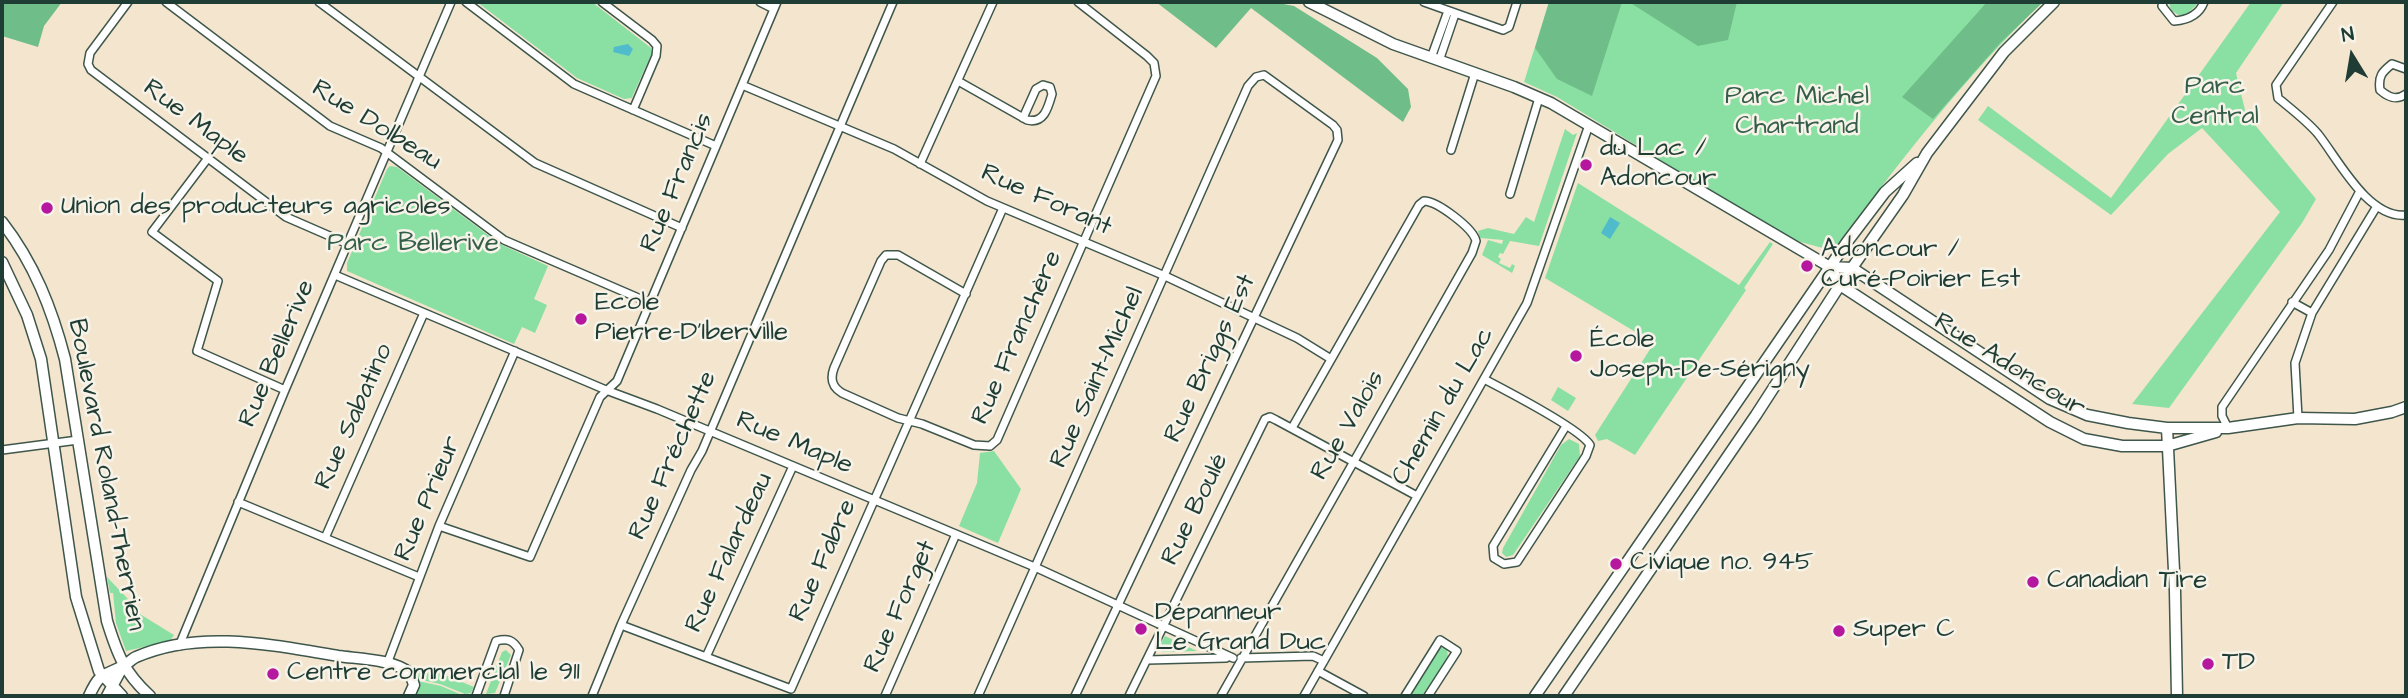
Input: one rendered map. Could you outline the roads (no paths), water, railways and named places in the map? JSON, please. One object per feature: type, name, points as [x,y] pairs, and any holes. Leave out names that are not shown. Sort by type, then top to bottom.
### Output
[{"type":"main road","points":[[1310,2],[1366,32],[1539,98],[1590,125],[1830,267],[1852,268]]},
{"type":"main road","points":[[1564,696],[1756,415],[1840,285],[1903,195],[1927,153],[2004,52],[2054,2]]},
{"type":"main road","points":[[1535,696],[1830,267],[1879,200],[1927,153]]},
{"type":"main road","name":"Boulevard Roland-Therrien","points":[[2,222],[37,278],[57,329],[65,359],[107,621],[123,666],[150,696]]},
{"type":"main road","name":"Boulevard Roland-Therrien","points":[[2,262],[34,333],[41,359],[76,597],[89,644],[109,691],[122,696]]},
{"type":"main road","name":"Rue Adoncour","points":[[1830,267],[1840,285],[2050,422],[2084,439],[2122,446],[2167,446],[2228,428]]},
{"type":"main road","name":"Rue Adoncour","points":[[1852,268],[2050,399],[2087,415],[2167,428],[2228,428],[2298,418],[2355,419],[2406,407]]},
{"type":"main road","points":[[2167,428],[2177,696]]},
{"type":"main road","points":[[89,696],[102,674],[137,657],[178,646],[220,641],[256,642],[387,664],[406,670],[411,675],[414,685],[409,696]]},
{"type":"main road","points":[[109,691],[123,666]]},
{"type":"street","name":"Rue Maple","points":[[128,2],[91,50],[89,67],[95,74],[290,220],[348,244]]},
{"type":"street","name":"Rue Dolbeau","points":[[166,2],[330,126],[378,146],[504,240],[650,303]]},
{"type":"street","points":[[319,2],[540,166],[682,228]]},
{"type":"street","name":"Rue Bellerive","points":[[178,646],[451,2]]},
{"type":"street","points":[[466,2],[573,84],[716,146]]},
{"type":"street","points":[[602,2],[657,46],[656,56],[633,110]]},
{"type":"street","points":[[760,2],[776,5]]},
{"type":"street","name":"Rue Fréchette","points":[[592,696],[621,625],[710,431],[893,2]]},
{"type":"street","points":[[920,164],[993,2]]},
{"type":"street","name":"Rue Franchère","points":[[966,293],[898,255],[888,254],[881,261],[834,368],[832,380],[835,388],[909,421],[978,447],[987,447],[995,442],[1154,83],[1154,63],[1078,2]]},
{"type":"street","points":[[1424,2],[1505,30],[1509,27],[1517,2]]},
{"type":"street","points":[[2163,2],[2162,6],[2174,21],[2185,20],[2194,15],[2204,2]]},
{"type":"street","points":[[2333,2],[2276,85],[2278,98],[2316,132],[2360,191],[2377,206],[2400,216],[2406,215]]},
{"type":"street","name":"Rue Francis","points":[[439,526],[530,557],[598,401],[617,381],[776,5]]},
{"type":"street","points":[[1435,59],[1452,12]]},
{"type":"street","points":[[2406,69],[2392,64],[2381,72],[2379,81],[2380,90],[2387,96],[2395,98],[2406,94]]},
{"type":"street","points":[[1451,150],[1475,73]]},
{"type":"street","name":"Rue Briggs Est","points":[[1075,696],[1338,138],[1333,125],[1274,80],[1264,75],[1256,77]]},
{"type":"street","name":"Rue Saint-Michel","points":[[978,696],[1037,568],[1248,86],[1256,77]]},
{"type":"street","points":[[958,81],[1023,118],[1035,121],[1043,116],[1052,96],[1050,87],[1037,87],[1023,118]]},
{"type":"street","name":"Rue Forant","points":[[742,85],[894,149],[1003,208],[1165,276],[1297,338],[1331,359]]},
{"type":"street","points":[[1510,194],[1539,98]]},
{"type":"street","name":"Chemin du Lac","points":[[1304,696],[1530,296],[1590,125]]},
{"type":"street","points":[[208,159],[152,232],[218,281],[197,351],[285,390]]},
{"type":"street","points":[[2228,428],[2222,416],[2222,407],[2329,250],[2360,191]]},
{"type":"street","name":"Rue Valois","points":[[1221,696],[1238,658],[1353,462],[1475,244],[1471,231],[1428,201],[1419,205],[1331,359]]},
{"type":"street","points":[[2298,418],[2295,363],[2312,313],[2377,206]]},
{"type":"street","name":"Rue Fabre","points":[[621,625],[791,689],[1003,208]]},
{"type":"street","name":"Rue Maple","points":[[335,275],[1037,568],[1163,627],[1238,658]]},
{"type":"street","points":[[2292,302],[2312,313]]},
{"type":"street","name":"Rue Sabatino","points":[[325,538],[424,313]]},
{"type":"street","name":"Rue Prieur","points":[[387,664],[439,526],[515,352]]},
{"type":"street","points":[[1331,359],[1292,428],[1417,496]]},
{"type":"street","points":[[1484,379],[1566,426],[1590,445],[1589,451],[1517,562],[1504,564],[1494,558],[1493,546],[1566,426]]},
{"type":"street","name":"Rue Boulé","points":[[1129,696],[1265,419],[1272,418],[1292,428]]},
{"type":"street","points":[[2,450],[78,440]]},
{"type":"street","name":"Rue Falardeau","points":[[706,657],[793,466]]},
{"type":"street","points":[[238,502],[419,577]]},
{"type":"street","name":"Rue Forget","points":[[885,696],[956,534]]},
{"type":"street","points":[[476,696],[496,641],[505,639],[514,642],[519,650],[504,696]]},
{"type":"street","points":[[1405,696],[1440,640],[1457,651],[1429,696]]},
{"type":"street","name":"Rue Maple","points":[[1147,660],[1313,656],[1324,660]]},
{"type":"street","points":[[1318,671],[1364,696]]},
{"type":"water","points":[[628,44],[633,49],[629,56],[613,52],[614,47]]},
{"type":"water","points":[[1610,217],[1620,223],[1610,239],[1601,233]]},
{"type":"place","name":"du Lac / Adoncour","points":[[1586,165]]},
{"type":"place","name":"Union des producteurs agricoles","points":[[47,208]]},
{"type":"place","name":"Adoncour / Curé-Poirier Est","points":[[1807,266]]},
{"type":"place","name":"Ecole Pierre-D'Iberville","points":[[581,319]]},
{"type":"place","name":"École Joseph-De-Sérigny","points":[[1576,356]]},
{"type":"place","name":"Civique no. 945","points":[[1616,564]]},
{"type":"place","name":"Canadian Tire","points":[[2033,582]]},
{"type":"place","name":"Dépanneur Le Grand Duc","points":[[1141,629]]},
{"type":"place","name":"Super C","points":[[1839,631]]},
{"type":"place","name":"TD","points":[[2208,664]]},
{"type":"place","name":"Centre commercial le 911","points":[[273,674]]},
{"type":"park label","name":"Parc Central","points":[[2215,103]]},
{"type":"park label","name":"Parc Michel Chartrand","points":[[1797,113]]},
{"type":"park label","name":"Parc Bellerive","points":[[413,245]]}]
